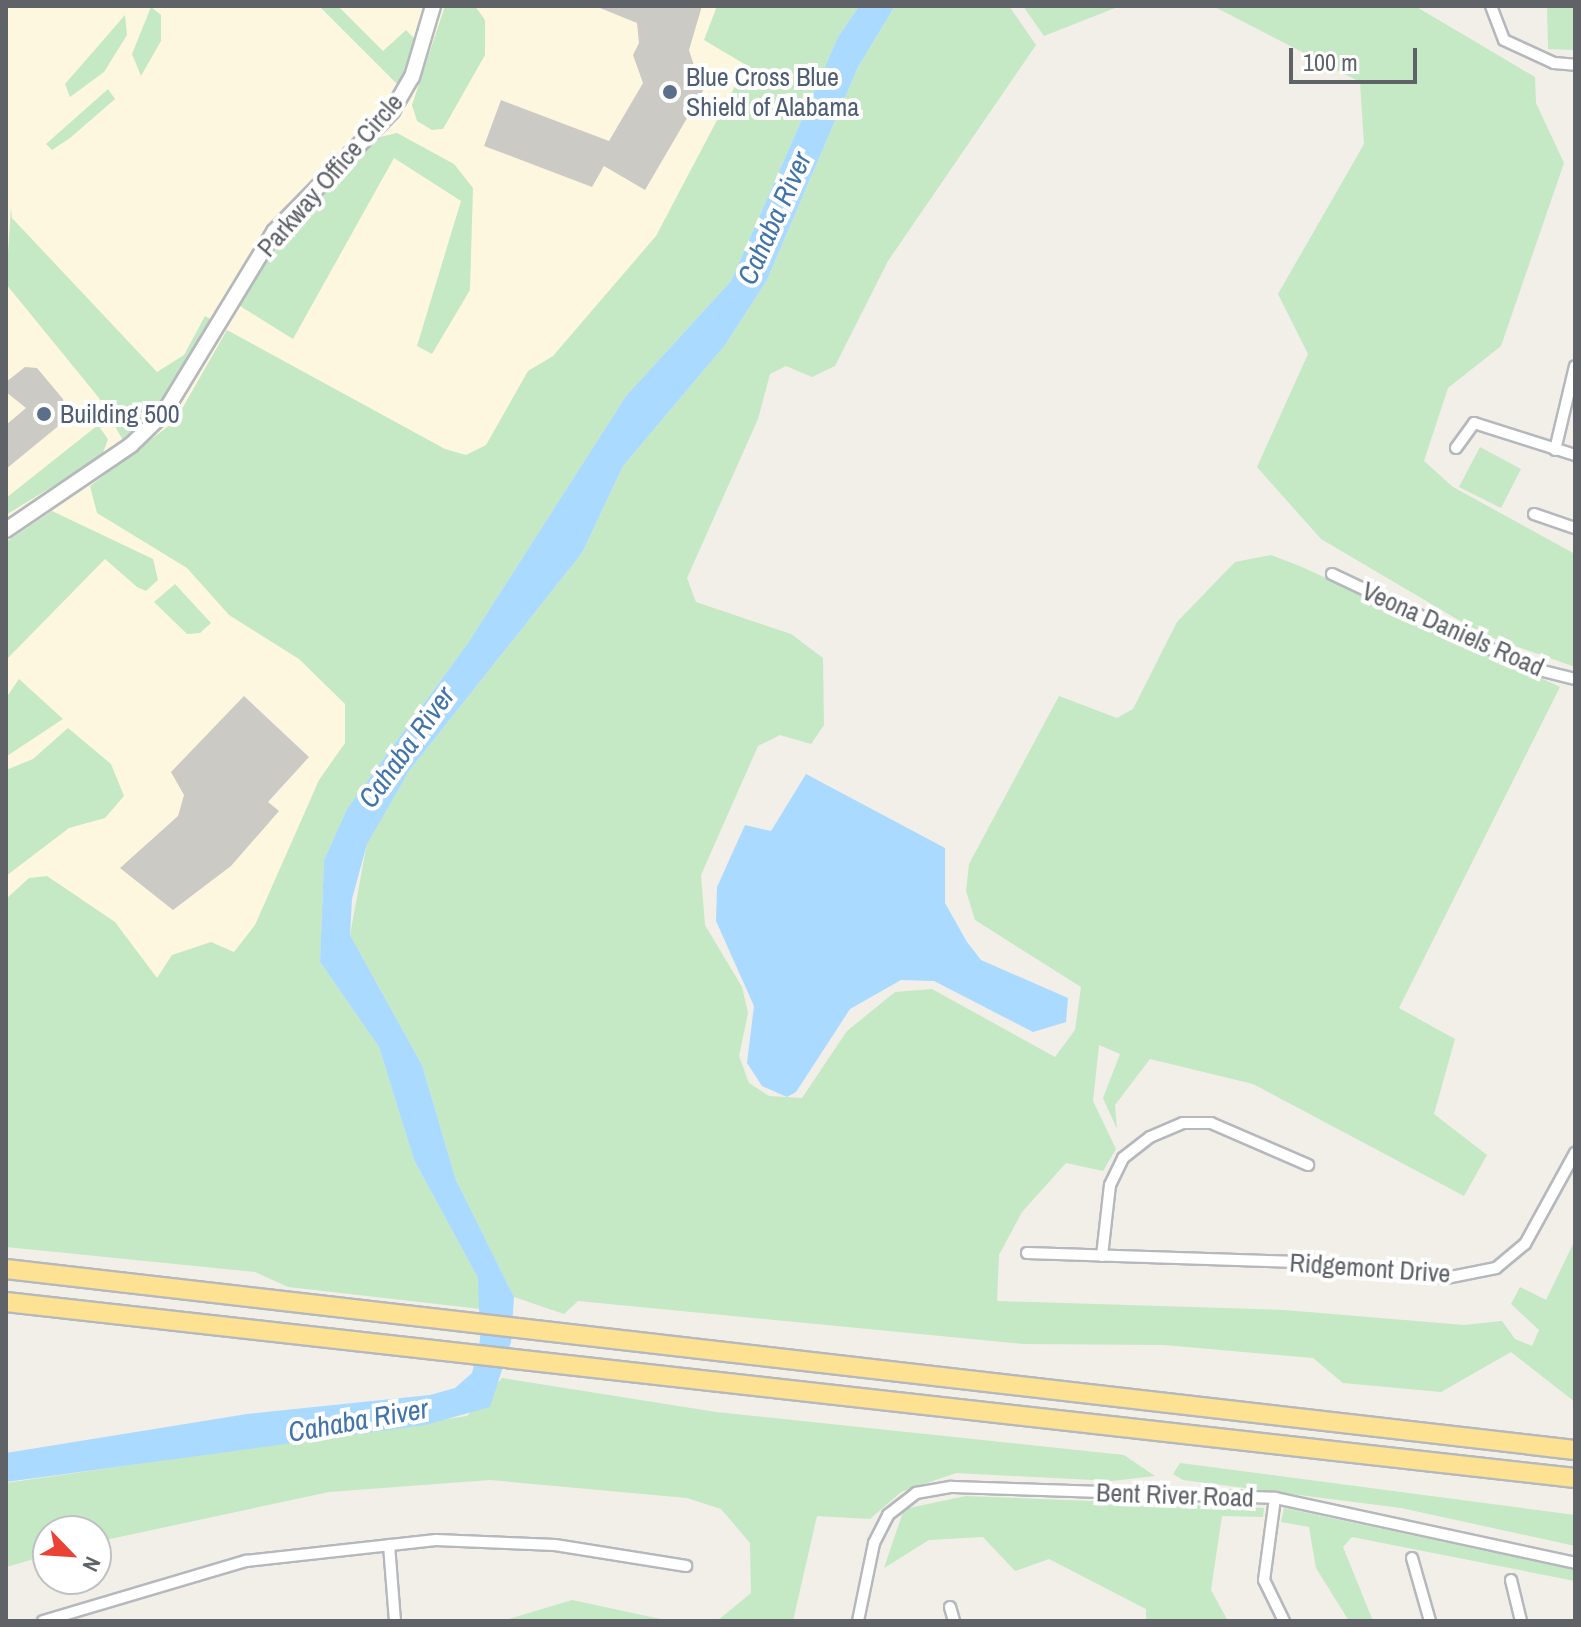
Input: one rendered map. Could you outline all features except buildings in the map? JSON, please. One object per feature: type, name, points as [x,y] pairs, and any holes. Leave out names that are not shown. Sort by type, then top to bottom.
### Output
[{"type":"highway","points":[[6,1269],[1575,1450]]},
{"type":"highway","points":[[6,1302],[1575,1478]]},
{"type":"street","name":"Parkway Office Circle","points":[[6,530],[131,445],[164,413],[274,232],[399,101],[433,6]]},
{"type":"street","points":[[1491,6],[1504,40],[1554,63],[1575,65]]},
{"type":"street","points":[[1555,450],[1575,366]]},
{"type":"street","points":[[1456,448],[1474,423],[1575,455]]},
{"type":"street","points":[[1534,514],[1575,528]]},
{"type":"street","name":"Veona Daniels Road","points":[[1332,574],[1531,668],[1575,679]]},
{"type":"street","points":[[1102,1256],[1110,1185],[1123,1158],[1150,1137],[1183,1123],[1211,1123],[1308,1165]]},
{"type":"street","name":"Ridgemont Drive","points":[[1027,1253],[1305,1262],[1446,1278],[1496,1268],[1525,1244],[1575,1153]]},
{"type":"street","name":"Bent River Road","points":[[858,1621],[877,1535],[916,1493],[951,1487],[1275,1498],[1575,1563]]},
{"type":"street","points":[[1275,1498],[1264,1580],[1284,1621]]},
{"type":"street","points":[[43,1621],[69,1617],[246,1561],[449,1539],[555,1545],[686,1566]]},
{"type":"street","points":[[389,1545],[395,1621]]},
{"type":"street","points":[[1412,1558],[1430,1621]]},
{"type":"street","points":[[1511,1580],[1521,1621]]},
{"type":"street","points":[[950,1607],[954,1621]]},
{"type":"shaded area","points":[[6,6],[814,6],[435,577],[249,989],[6,1129]]},
{"type":"green space","points":[[319,6],[338,6],[383,51],[406,30],[415,39],[399,86]]},
{"type":"green space","points":[[445,6],[475,6],[485,20],[485,55],[443,129],[432,130],[417,121],[412,105]]},
{"type":"green space","points":[[717,6],[859,6],[838,37],[731,281],[626,396],[468,643],[347,809],[324,860],[320,962],[379,1047],[414,1160],[478,1278],[481,1309],[288,1287],[255,1272],[6,1247],[6,899],[29,878],[47,876],[115,922],[157,978],[172,955],[211,942],[234,952],[255,925],[319,780],[345,743],[345,704],[299,659],[229,615],[187,568],[97,513],[90,486],[175,421],[227,330],[445,449],[466,455],[486,445],[528,371],[553,356],[656,236],[746,65],[704,40]]},
{"type":"green space","points":[[895,6],[1009,6],[1036,45],[888,261],[835,366],[812,377],[786,366],[770,374],[758,419],[687,578],[696,602],[791,634],[823,658],[824,725],[811,744],[780,735],[758,746],[701,875],[705,925],[742,987],[748,1013],[739,1056],[749,1083],[769,1096],[802,1098],[847,1031],[895,992],[932,989],[1055,1057],[1075,1030],[1081,987],[975,920],[966,891],[969,864],[1059,696],[1117,718],[1133,709],[1177,622],[1235,562],[1271,555],[1560,687],[1399,1008],[1455,1039],[1434,1114],[1487,1155],[1464,1196],[1253,1084],[1150,1059],[1115,1105],[1117,1129],[1103,1098],[1120,1054],[1099,1045],[1093,1101],[1116,1149],[1103,1171],[1066,1163],[1022,1212],[999,1255],[997,1301],[1284,1310],[1464,1325],[1502,1321],[1515,1339],[1532,1346],[1539,1330],[1511,1304],[1520,1287],[1546,1300],[1575,1240],[1575,1402],[1511,1352],[1441,1392],[1343,1383],[1313,1358],[1164,1345],[1024,1344],[578,1301],[564,1314],[514,1297],[456,1180],[422,1065],[350,935],[367,843],[409,771],[582,553],[623,466],[725,345],[767,280],[858,67]]},
{"type":"green space","points":[[1023,6],[1120,6],[1044,36]]},
{"type":"green space","points":[[1213,6],[1415,6],[1535,77],[1536,103],[1564,163],[1501,346],[1448,388],[1424,461],[1453,487],[1575,554],[1575,667],[1484,635],[1321,539],[1257,467],[1308,354],[1278,294],[1364,144],[1360,82]]},
{"type":"green space","points":[[1547,6],[1575,6],[1575,50],[1548,49]]},
{"type":"green space","points":[[151,7],[161,15],[161,41],[141,76],[132,54]]},
{"type":"green space","points":[[125,15],[127,35],[104,72],[70,97],[65,84]]},
{"type":"green space","points":[[108,89],[115,99],[52,150],[46,144]]},
{"type":"green space","points":[[397,133],[454,164],[473,188],[470,290],[432,354],[417,346],[461,201],[394,158],[293,339],[237,304],[279,235],[380,137]]},
{"type":"green space","points":[[11,207],[12,218],[157,372],[184,355],[205,316],[214,321],[161,411],[124,442],[99,398],[6,284]]},
{"type":"green space","points":[[98,425],[108,439],[102,456],[6,515],[6,498]]},
{"type":"green space","points":[[1480,447],[1521,469],[1501,508],[1459,487]]},
{"type":"green space","points":[[52,511],[153,559],[158,580],[146,591],[105,559],[6,660],[6,542]]},
{"type":"green space","points":[[175,584],[211,623],[200,633],[187,634],[154,602]]},
{"type":"green space","points":[[19,679],[63,719],[7,756],[6,698]]},
{"type":"green space","points":[[68,728],[111,764],[124,796],[105,818],[69,828],[6,876],[6,770],[33,759]]},
{"type":"green space","points":[[502,1378],[716,1412],[1124,1455],[1155,1476],[1112,1481],[956,1473],[901,1492],[870,1519],[817,1516],[793,1621],[717,1621],[751,1593],[750,1543],[721,1509],[687,1498],[490,1480],[329,1492],[112,1539],[112,1515],[32,1515],[32,1560],[6,1567],[6,1483],[467,1416]]},
{"type":"green space","points":[[1180,1463],[1575,1515],[1575,1546],[1401,1508],[1183,1480],[1173,1474]]},
{"type":"green space","points":[[966,1496],[1264,1508],[1263,1517],[1222,1516],[1211,1590],[1228,1621],[1146,1621],[1146,1609],[1049,1559],[1015,1571],[983,1537],[929,1540],[884,1568],[904,1509]]},
{"type":"green space","points":[[1284,1508],[1575,1570],[1575,1581],[1352,1537],[1343,1547],[1373,1621],[1349,1621],[1316,1568],[1309,1527],[1281,1522]]},
{"type":"green space","points":[[572,1600],[670,1621],[502,1621]]},
{"type":"water","name":"Cahaba River","points":[[859,6],[895,6],[858,67],[767,280],[725,345],[623,466],[582,553],[409,771],[367,844],[352,899],[350,935],[422,1065],[456,1180],[514,1297],[511,1342],[490,1407],[425,1425],[6,1482],[6,1453],[247,1414],[430,1395],[455,1388],[472,1373],[480,1340],[478,1278],[414,1160],[379,1047],[320,962],[324,860],[347,809],[468,643],[626,396],[731,281],[838,37]]},
{"type":"water","points":[[806,774],[945,848],[945,903],[967,942],[981,960],[1068,998],[1066,1022],[1033,1032],[934,981],[901,980],[850,1009],[796,1092],[787,1097],[762,1086],[747,1063],[754,1006],[716,921],[717,887],[745,825],[771,831]]},
{"type":"place","name":"Blue Cross Blue Shield of Alabama","points":[[670,92]]},
{"type":"place","name":"Building 500","points":[[44,414]]}]
